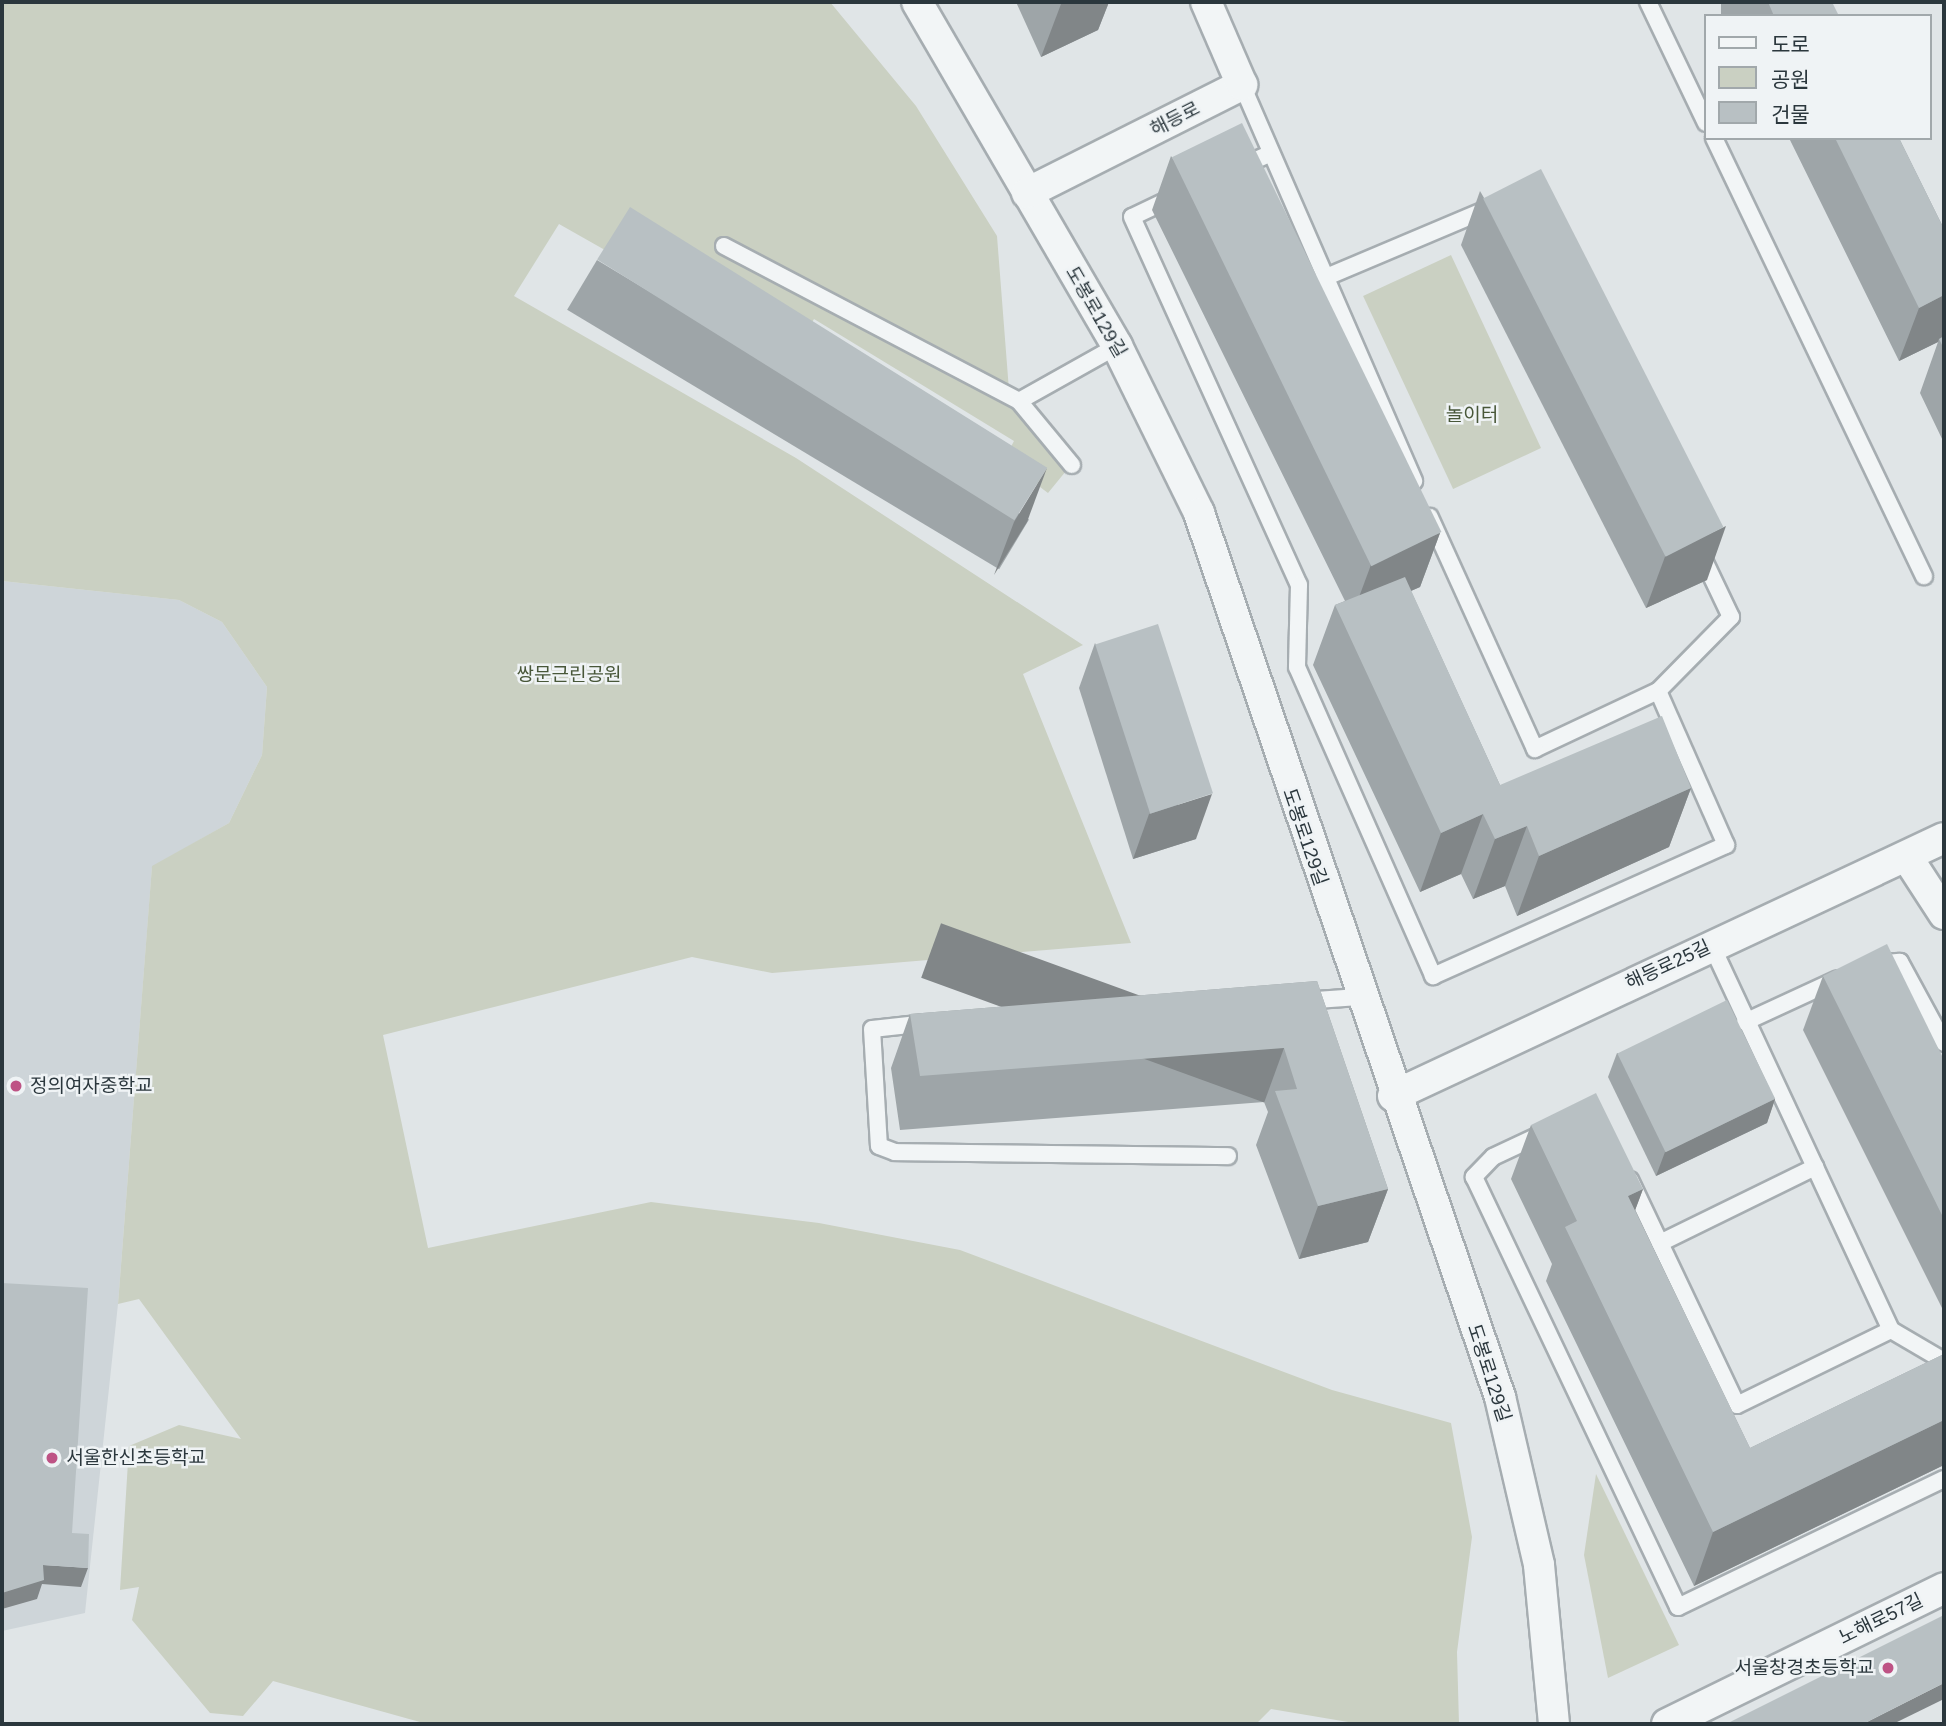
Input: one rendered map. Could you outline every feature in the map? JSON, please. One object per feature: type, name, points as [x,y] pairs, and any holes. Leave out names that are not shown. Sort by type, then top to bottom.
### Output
[{"type":"street","name":"도봉로129길","points":[[917,2],[1117,346],[1199,513],[1359,997],[1500,1397],[1539,1565],[1554,1724]]},
{"type":"street","points":[[1206,2],[1242,85]]},
{"type":"street","name":"해등로","points":[[1027,193],[1242,85]]},
{"type":"street","name":"해등로25길","points":[[1393,1096],[1711,944],[1944,838]]},
{"type":"street","points":[[1907,857],[1944,914]]},
{"type":"street","name":"노해로57길","points":[[1667,1724],[1944,1588]]},
{"type":"lane","points":[[1648,2],[1704,119]]},
{"type":"lane","points":[[1242,85],[1269,154],[1535,749],[1658,691],[1731,617],[1690,530]]},
{"type":"lane","points":[[1715,140],[1924,576]]},
{"type":"lane","points":[[1219,177],[1269,154]]},
{"type":"lane","points":[[1194,188],[1132,217],[1299,585],[1297,667],[1433,976],[1726,845],[1658,691]]},
{"type":"lane","points":[[1324,278],[1504,202]]},
{"type":"lane","points":[[724,246],[1019,401],[1072,465]]},
{"type":"lane","points":[[1019,401],[1117,346]]},
{"type":"lane","points":[[1711,944],[1745,1022],[1891,1330],[1944,1362]]},
{"type":"lane","points":[[1745,1022],[1869,964],[1900,962],[1944,1043]]},
{"type":"lane","points":[[1278,1002],[1359,997]]},
{"type":"lane","points":[[950,1022],[872,1029],[879,1146],[895,1152],[1228,1156]]},
{"type":"lane","points":[[1561,1124],[1493,1157],[1474,1177],[1678,1607],[1944,1479]]},
{"type":"lane","points":[[1619,1156],[1737,1405],[1891,1330]]},
{"type":"lane","points":[[1660,1242],[1815,1167]]},
{"type":"shaded area","points":[[2,581],[179,600],[222,622],[267,687],[262,755],[229,823],[152,867],[118,1304],[85,1613],[2,1631]]},
{"type":"green space","name":"쌍문근린공원","points":[[2,2],[830,2],[916,106],[997,236],[1010,403],[1066,471],[1048,493],[1004,460],[1014,441],[814,319],[792,356],[559,224],[514,296],[796,458],[1083,645],[1023,674],[1131,943],[772,973],[692,957],[383,1035],[428,1248],[651,1202],[819,1223],[960,1250],[1332,1390],[1451,1423],[1472,1537],[1457,1652],[1459,1724],[1360,1724],[1271,1709],[1256,1724],[427,1724],[273,1681],[243,1716],[210,1713],[132,1620],[139,1587],[120,1590],[129,1446],[179,1425],[241,1439],[139,1299],[118,1304],[152,866],[229,823],[262,755],[267,687],[222,622],[179,600],[2,581]]},
{"type":"green space","name":"놀이터","points":[[1451,255],[1541,448],[1453,489],[1363,296]]},
{"type":"green space","points":[[1596,1474],[1679,1645],[1608,1678],[1584,1555]]},
{"type":"building","points":[[1768,2],[1832,2],[1838,14],[1773,14]]},
{"type":"building","points":[[1242,123],[1441,532],[1371,566],[1172,157]]},
{"type":"building","points":[[1836,140],[1900,140],[1944,229],[1944,295],[1919,308]]},
{"type":"building","points":[[1541,169],[1724,527],[1666,557],[1483,199]]},
{"type":"building","points":[[630,207],[1047,468],[1014,520],[597,260]]},
{"type":"building","points":[[1944,336],[1944,349],[1939,339]]},
{"type":"building","points":[[1405,577],[1500,785],[1662,716],[1691,788],[1539,856],[1527,826],[1495,839],[1483,814],[1441,833],[1335,605]]},
{"type":"building","points":[[1158,624],[1213,793],[1150,814],[1095,644]]},
{"type":"building","points":[[1887,944],[1944,1060],[1944,1219],[1823,976]]},
{"type":"building","points":[[1317,981],[1388,1189],[1318,1206],[1275,1091],[1297,1089],[1284,1048],[920,1076],[910,1014]]},
{"type":"building","points":[[1727,1000],[1775,1099],[1666,1152],[1617,1053]]},
{"type":"building","points":[[1596,1093],[1643,1189],[1628,1196],[1750,1448],[1944,1354],[1944,1420],[1713,1532],[1565,1227],[1577,1221],[1531,1125]]},
{"type":"building","name":"서울한신초등학교","points":[[2,1283],[88,1288],[72,1533],[89,1534],[88,1568],[43,1565],[44,1580],[2,1593]]},
{"type":"building","name":"서울창경초등학교","points":[[1944,1615],[1944,1683],[1863,1724],[1726,1724]]},
{"type":"place","name":"정의여자중학교","points":[[16,1086]]},
{"type":"place","name":"서울한신초등학교","points":[[52,1458]]},
{"type":"place","name":"서울창경초등학교","points":[[1888,1668]]}]
